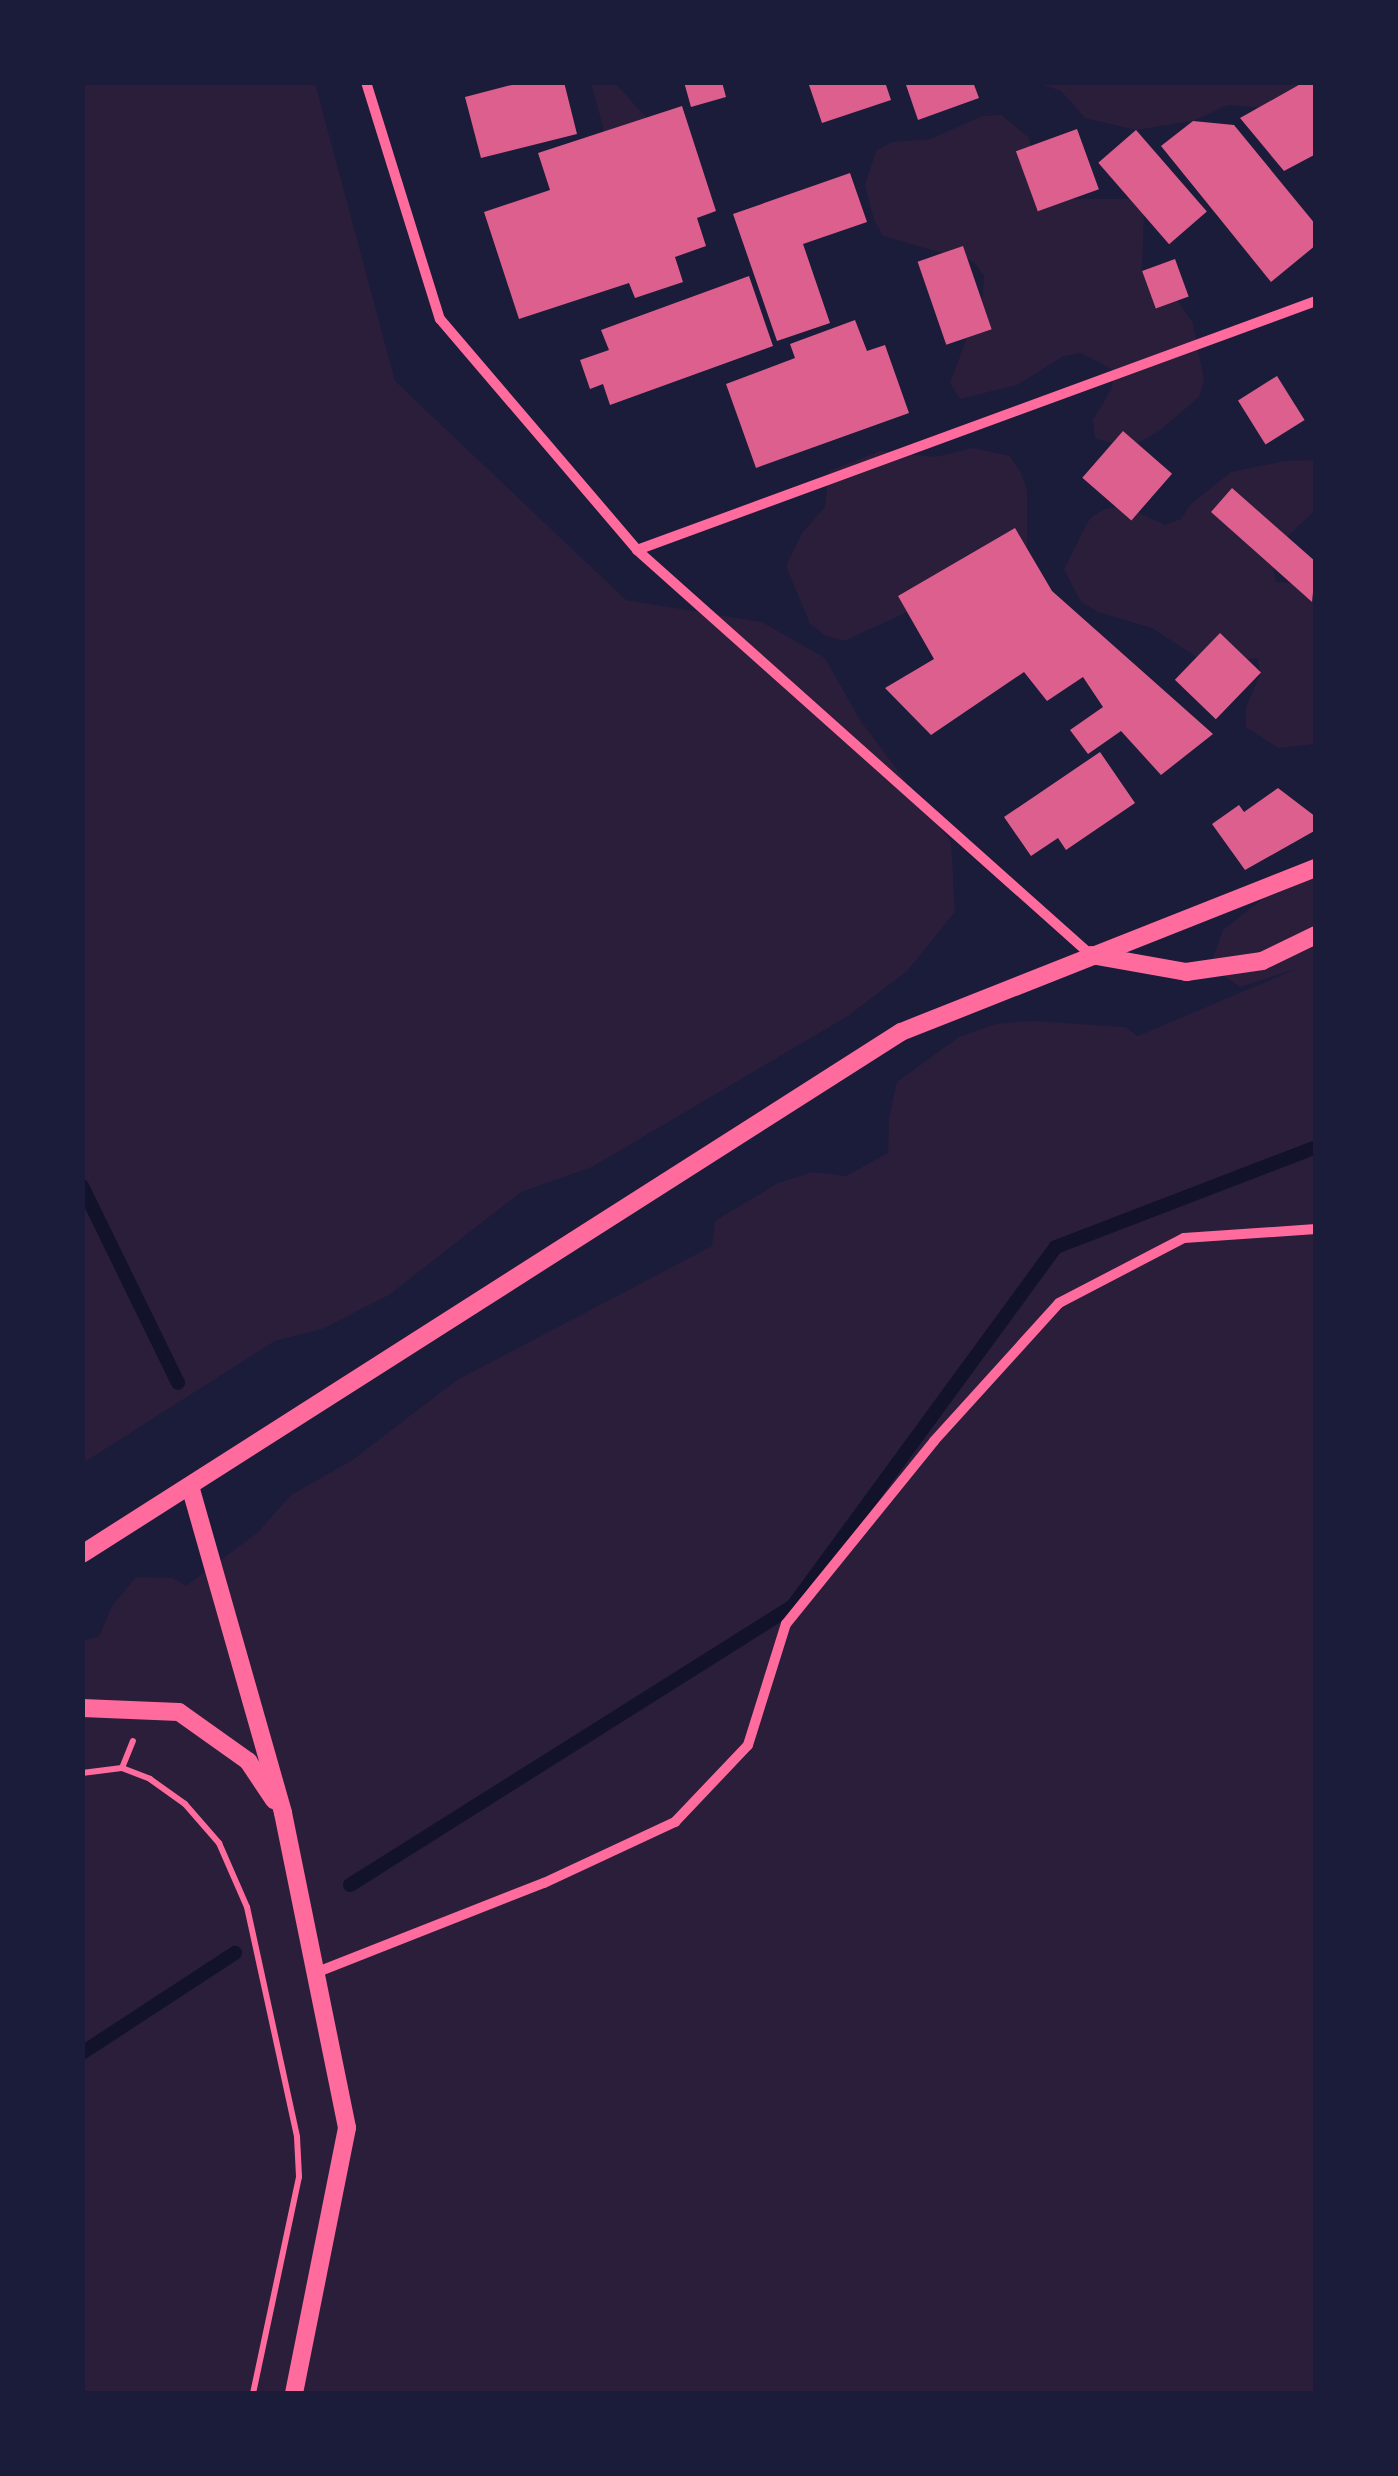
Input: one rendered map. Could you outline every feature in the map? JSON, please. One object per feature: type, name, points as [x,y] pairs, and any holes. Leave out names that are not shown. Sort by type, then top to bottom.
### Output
[{"type":"street","points":[[366,82],[440,319],[637,550],[1090,955],[1186,972],[1262,961],[1316,935]]},
{"type":"street","points":[[637,550],[1316,301]]},
{"type":"street","points":[[82,1554],[901,1032],[1316,868]]},
{"type":"street","points":[[315,1973],[544,1883],[675,1822],[748,1745],[786,1624],[934,1441],[1059,1303],[1184,1238],[1316,1229]]},
{"type":"street","points":[[190,1486],[283,1813],[347,2128],[294,2394]]},
{"type":"street","points":[[82,1708],[179,1712],[248,1761],[283,1813]]},
{"type":"path","points":[[82,1773],[122,1768],[150,1778],[185,1804],[219,1843],[248,1908],[297,2138],[299,2177],[253,2394]]},
{"type":"shaded area","points":[[83,83],[315,83],[395,381],[626,600],[762,622],[825,658],[860,720],[951,842],[955,912],[907,971],[848,1016],[592,1167],[521,1192],[389,1295],[322,1329],[275,1341],[83,1463]]},
{"type":"shaded area","points":[[591,83],[615,83],[646,117],[638,133],[606,139]]},
{"type":"shaded area","points":[[1037,83],[1311,83],[1265,108],[1228,105],[1193,121],[1136,130],[1085,118],[1061,91]]},
{"type":"shaded area","points":[[1002,115],[1029,138],[1033,156],[1056,199],[1134,199],[1144,213],[1142,271],[1172,293],[1193,323],[1204,380],[1199,397],[1159,431],[1129,448],[1095,438],[1093,420],[1112,388],[1113,370],[1081,353],[1064,356],[1017,385],[960,399],[950,383],[983,295],[984,276],[974,262],[883,236],[874,220],[865,185],[876,151],[892,142],[931,139],[982,116]]},
{"type":"shaded area","points":[[973,448],[1010,456],[1021,473],[1027,490],[1027,546],[1017,562],[844,641],[826,636],[810,624],[786,566],[802,533],[825,507],[829,471],[880,451],[935,457]]},
{"type":"shaded area","points":[[1315,460],[1315,510],[1278,546],[1272,564],[1276,582],[1294,583],[1315,572],[1315,744],[1278,748],[1246,727],[1246,707],[1260,675],[1258,658],[1218,663],[1198,658],[1152,628],[1098,612],[1081,602],[1064,569],[1090,518],[1105,509],[1124,506],[1165,525],[1181,519],[1191,504],[1231,472],[1284,461]]},
{"type":"shaded area","points":[[1315,858],[1315,2393],[83,2393],[82,1641],[99,1636],[113,1605],[136,1577],[173,1578],[186,1586],[257,1533],[291,1495],[351,1461],[457,1380],[712,1246],[715,1221],[778,1183],[812,1172],[846,1176],[888,1153],[889,1117],[897,1082],[959,1037],[996,1024],[1032,1021],[1125,1027],[1138,1036],[1296,969],[1240,987],[1210,966],[1223,930]]},
{"type":"building","points":[[523,82],[564,82],[577,134],[481,158],[465,97]]},
{"type":"building","points":[[684,82],[722,82],[726,97],[691,107]]},
{"type":"building","points":[[808,82],[885,82],[891,100],[822,123]]},
{"type":"building","points":[[905,82],[973,82],[979,98],[918,120]]},
{"type":"building","points":[[1304,82],[1316,82],[1316,154],[1284,171],[1240,118]]},
{"type":"building","points":[[682,106],[716,211],[697,218],[706,246],[675,257],[683,282],[635,298],[629,283],[519,319],[484,212],[550,190],[538,153]]},
{"type":"building","points":[[1193,121],[1234,125],[1316,225],[1316,245],[1271,282],[1161,146]]},
{"type":"building","points":[[1077,129],[1099,189],[1038,211],[1016,151]]},
{"type":"building","points":[[1136,130],[1207,212],[1169,244],[1098,163]]},
{"type":"building","points":[[850,173],[867,222],[803,244],[830,323],[777,341],[733,214]]},
{"type":"building","points":[[963,246],[992,329],[946,345],[918,262]]},
{"type":"building","points":[[1175,259],[1189,297],[1156,309],[1142,271]]},
{"type":"building","points":[[749,276],[773,346],[610,405],[603,384],[590,389],[580,360],[609,350],[601,330]]},
{"type":"building","points":[[855,320],[867,351],[885,345],[909,413],[756,468],[726,384],[795,358],[790,344]]},
{"type":"building","points":[[1277,376],[1305,420],[1266,444],[1238,400]]},
{"type":"building","points":[[1123,431],[1172,474],[1131,520],[1082,478]]},
{"type":"building","points":[[1232,488],[1316,562],[1312,602],[1211,512]]},
{"type":"building","points":[[1015,528],[1052,591],[1213,734],[1161,775],[1121,731],[1088,754],[1070,730],[1103,707],[1083,677],[1047,701],[1024,672],[931,735],[885,688],[934,659],[898,596]]},
{"type":"building","points":[[1220,633],[1261,673],[1216,719],[1175,680]]},
{"type":"building","points":[[1100,752],[1135,803],[1066,850],[1058,838],[1031,856],[1004,817]]},
{"type":"building","points":[[1278,788],[1316,817],[1316,830],[1245,870],[1212,824],[1239,805],[1244,812]]},
{"type":"waterway","points":[[350,1885],[793,1606],[1056,1247],[1316,1147]]},
{"type":"waterway","points":[[82,1186],[178,1383]]},
{"type":"waterway","points":[[82,2053],[235,1953]]}]
